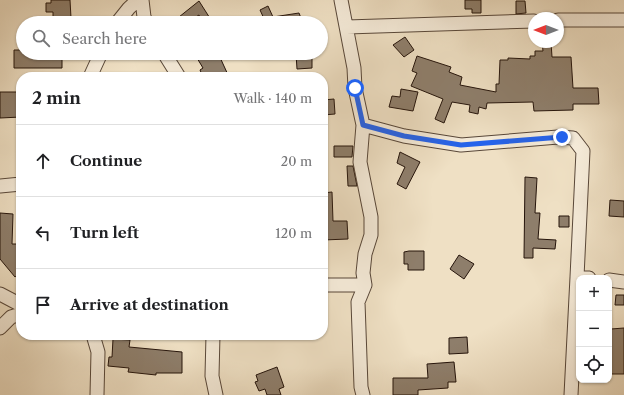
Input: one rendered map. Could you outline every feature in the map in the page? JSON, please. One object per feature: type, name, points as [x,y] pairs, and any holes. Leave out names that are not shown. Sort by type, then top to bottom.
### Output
[{"type":"street","points":[[123,16],[138,0]]},
{"type":"street","points":[[142,0],[144,16]]},
{"type":"street","points":[[341,0],[354,68],[355,88],[363,125],[360,162],[371,223],[371,236],[365,254],[365,285],[358,302],[361,387],[363,395]]},
{"type":"street","points":[[564,20],[624,20]]},
{"type":"street","points":[[347,27],[528,21]]},
{"type":"street","points":[[92,72],[98,60]]},
{"type":"street","points":[[168,60],[176,72]]},
{"type":"street","points":[[363,125],[398,135],[443,144],[461,145],[558,137],[573,138],[583,151],[583,275]]},
{"type":"street","points":[[0,186],[16,184]]},
{"type":"street","points":[[612,280],[624,282]]},
{"type":"street","points":[[328,285],[365,285]]},
{"type":"street","points":[[0,294],[16,302]]},
{"type":"street","points":[[571,395],[580,311]]},
{"type":"street","points":[[0,328],[11,317],[16,316]]},
{"type":"street","points":[[94,340],[98,352],[97,395]]},
{"type":"street","points":[[213,340],[212,376],[216,395]]},
{"type":"building","points":[[51,0],[70,0],[71,16],[53,16],[53,12],[46,12],[46,3],[51,3]]},
{"type":"building","points":[[465,0],[481,0],[481,13],[472,13],[472,9],[465,9]]},
{"type":"building","points":[[199,1],[209,16],[199,15],[180,16]]},
{"type":"building","points":[[516,1],[525,1],[526,13],[516,14]]},
{"type":"building","points":[[268,6],[273,16],[263,16],[260,10]]},
{"type":"building","points":[[299,13],[300,16],[280,16]]},
{"type":"building","points":[[405,37],[414,50],[404,57],[393,45]]},
{"type":"building","points":[[543,48],[551,48],[552,57],[571,57],[573,88],[598,88],[599,104],[573,104],[573,110],[534,111],[533,102],[487,103],[486,109],[479,107],[478,114],[469,112],[470,105],[452,102],[444,123],[435,119],[443,99],[411,86],[417,73],[412,71],[417,56],[451,67],[449,72],[462,77],[460,85],[496,92],[496,84],[499,84],[500,60],[508,60],[508,58],[530,59],[530,56],[535,56],[535,51],[543,51]]},
{"type":"building","points":[[14,50],[16,50],[16,60],[62,60],[62,68],[14,68]]},
{"type":"building","points":[[198,60],[221,60],[227,72],[201,72],[200,70],[203,68]]},
{"type":"building","points":[[296,60],[312,60],[312,68],[297,69]]},
{"type":"building","points":[[401,89],[418,92],[413,111],[389,107],[392,96],[400,97]]},
{"type":"building","points":[[0,92],[16,92],[16,117],[0,118]]},
{"type":"building","points":[[334,99],[335,114],[328,115],[328,100]]},
{"type":"building","points":[[334,146],[353,146],[352,157],[334,157]]},
{"type":"building","points":[[400,152],[420,162],[406,189],[397,184],[405,167],[397,163]]},
{"type":"building","points":[[347,166],[353,166],[357,186],[348,186]]},
{"type":"building","points":[[525,177],[537,178],[535,213],[540,213],[538,239],[556,240],[555,249],[533,248],[533,258],[524,258]]},
{"type":"building","points":[[328,192],[332,192],[333,221],[347,221],[348,239],[328,240]]},
{"type":"building","points":[[610,200],[624,201],[624,217],[609,216]]},
{"type":"building","points":[[0,213],[13,214],[12,244],[16,244],[16,276],[15,277],[0,259]]},
{"type":"building","points":[[559,216],[569,216],[569,227],[559,227]]},
{"type":"building","points":[[424,251],[424,270],[408,270],[408,264],[404,264],[404,252]]},
{"type":"building","points":[[459,255],[474,264],[464,279],[450,269]]},
{"type":"building","points":[[616,295],[624,295],[624,305],[615,305]]},
{"type":"building","points":[[624,328],[624,374],[612,374],[612,329]]},
{"type":"building","points":[[467,337],[468,353],[449,354],[449,338]]},
{"type":"building","points":[[113,340],[130,340],[129,347],[182,352],[182,373],[156,373],[156,375],[128,372],[129,368],[108,366],[109,357],[112,357]]},
{"type":"building","points":[[454,362],[456,382],[448,382],[448,388],[418,390],[418,395],[393,395],[393,378],[428,378],[427,364]]},
{"type":"building","points":[[277,367],[284,387],[279,389],[281,395],[267,395],[265,389],[259,391],[255,382],[258,381],[256,375]]},
{"type":"route","points":[[355,88],[363,125],[385,132],[443,144],[461,145],[562,137]]}]
